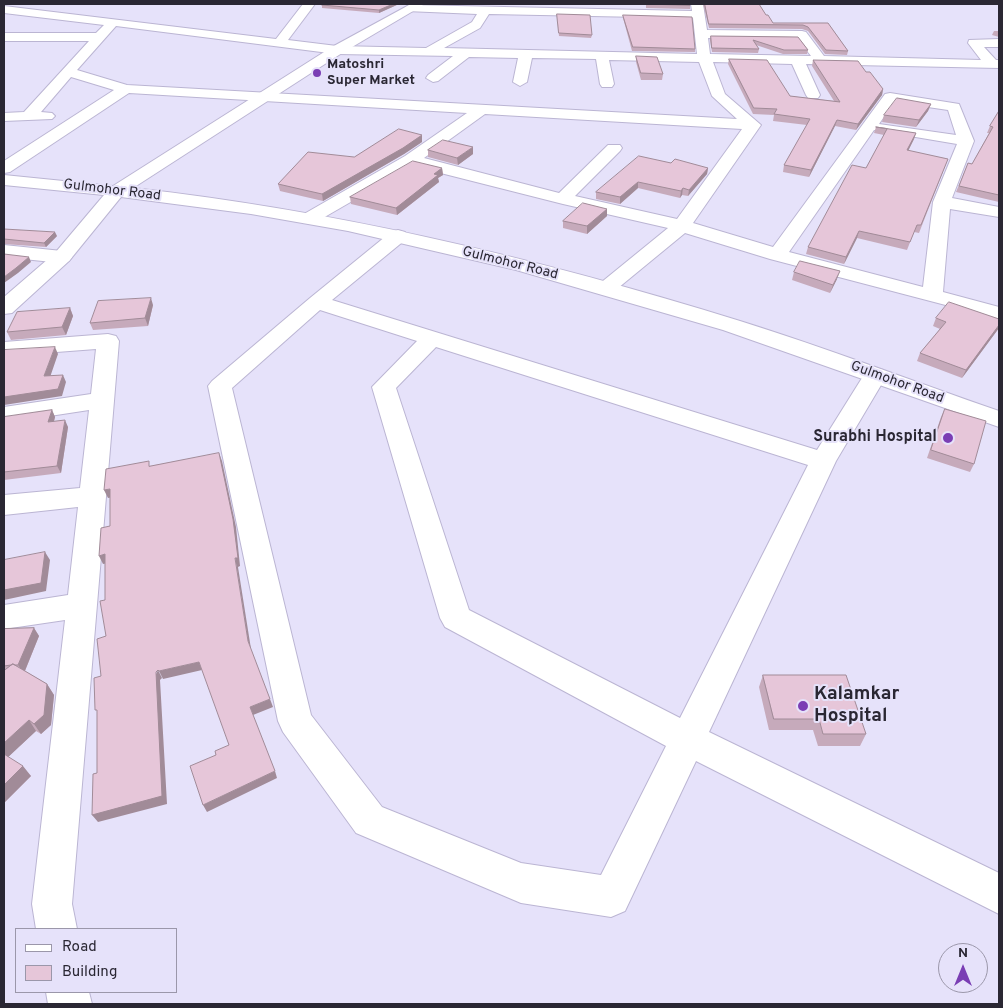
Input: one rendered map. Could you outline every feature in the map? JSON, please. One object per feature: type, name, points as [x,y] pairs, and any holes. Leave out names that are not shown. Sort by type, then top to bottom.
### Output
[{"type":"street","points":[[280,42],[309,4]]},
{"type":"street","points":[[4,308],[62,257],[118,190],[337,50],[415,6],[552,12],[584,8],[698,9],[698,32],[704,57],[719,96],[753,125]]},
{"type":"street","points":[[75,18],[100,7]]},
{"type":"street","points":[[4,8],[337,50],[996,64]]},
{"type":"street","points":[[429,52],[476,25],[486,10]]},
{"type":"street","points":[[4,29],[24,11]]},
{"type":"street","points":[[538,24],[552,12]]},
{"type":"street","points":[[28,117],[113,22]]},
{"type":"street","points":[[698,32],[802,35],[820,60]]},
{"type":"street","points":[[4,37],[100,37]]},
{"type":"street","points":[[617,55],[618,40]]},
{"type":"street","points":[[504,53],[518,41]]},
{"type":"street","points":[[996,64],[974,43],[999,44]]},
{"type":"street","points":[[433,78],[467,52]]},
{"type":"street","points":[[520,82],[526,54]]},
{"type":"street","points":[[602,55],[607,84]]},
{"type":"street","points":[[797,59],[813,95]]},
{"type":"street","points":[[966,63],[991,79]]},
{"type":"street","points":[[68,72],[126,89],[753,125]]},
{"type":"street","points":[[4,168],[126,89]]},
{"type":"street","points":[[777,255],[890,97],[954,107],[966,141],[942,202],[932,294]]},
{"type":"street","points":[[310,218],[411,160],[482,109]]},
{"type":"street","points":[[4,118],[86,115]]},
{"type":"street","points":[[605,289],[682,226],[753,125]]},
{"type":"street","points":[[869,126],[966,141]]},
{"type":"street","points":[[562,199],[614,148]]},
{"type":"street","points":[[411,160],[562,199],[682,226],[777,255],[999,313]]},
{"type":"street","name":"Gulmohor Road","points":[[4,180],[118,190],[310,218],[398,236],[605,289],[733,326],[999,419]]},
{"type":"street","points":[[942,202],[999,212]]},
{"type":"street","points":[[398,236],[317,302],[220,386],[295,721],[369,820],[521,883],[611,897],[824,461],[875,375]]},
{"type":"street","points":[[4,251],[62,257]]},
{"type":"street","points":[[317,302],[824,461]]},
{"type":"street","points":[[432,338],[384,386],[456,618],[687,739],[999,894]]},
{"type":"street","points":[[4,349],[108,341],[52,904],[56,928]]},
{"type":"street","points":[[4,416],[102,400]]},
{"type":"street","points":[[4,505],[92,496]]},
{"type":"street","points":[[4,617],[82,605]]},
{"type":"building","points":[[393,4],[379,10],[322,5]]},
{"type":"building","points":[[647,4],[690,4],[690,5]]},
{"type":"building","points":[[705,4],[759,4],[773,23],[828,23],[848,51],[826,50],[808,27],[803,25],[709,24]]},
{"type":"building","points":[[557,14],[590,15],[592,35],[559,33]]},
{"type":"building","points":[[623,15],[692,17],[695,49],[633,47]]},
{"type":"building","points":[[711,36],[798,37],[808,50],[784,50],[753,40],[759,49],[712,48]]},
{"type":"building","points":[[636,56],[657,57],[663,74],[641,73]]},
{"type":"building","points":[[729,59],[767,60],[790,96],[840,102],[813,60],[858,61],[866,72],[870,72],[883,89],[858,124],[837,120],[811,170],[784,165],[810,119],[774,114],[777,109],[754,108]]},
{"type":"building","points":[[897,98],[931,104],[919,120],[884,115]]},
{"type":"building","points":[[999,111],[999,195],[959,186],[968,163],[972,164],[993,127],[990,126]]},
{"type":"building","points":[[876,127],[916,133],[907,150],[948,159],[921,225],[917,225],[910,242],[859,231],[846,257],[808,247],[852,165],[866,168],[887,129]]},
{"type":"building","points":[[399,129],[422,135],[403,148],[322,194],[278,184],[308,152],[354,157]]},
{"type":"building","points":[[443,140],[473,147],[457,158],[428,150]]},
{"type":"building","points":[[639,156],[671,163],[675,159],[708,168],[689,190],[683,188],[681,191],[638,182],[620,197],[596,192]]},
{"type":"building","points":[[413,161],[442,168],[434,174],[438,175],[396,208],[350,197]]},
{"type":"building","points":[[583,203],[607,209],[587,226],[563,221]]},
{"type":"building","points":[[4,229],[55,232],[44,243],[4,239]]},
{"type":"building","points":[[4,254],[29,257],[4,277]]},
{"type":"building","points":[[800,261],[840,271],[833,285],[794,272]]},
{"type":"building","points":[[151,298],[145,318],[90,323],[98,301]]},
{"type":"building","points":[[949,302],[999,319],[999,325],[966,370],[920,353],[946,322],[936,318]]},
{"type":"building","points":[[70,308],[62,327],[7,332],[17,312]]},
{"type":"building","points":[[55,347],[44,376],[63,375],[58,389],[4,397],[4,350]]},
{"type":"building","points":[[945,409],[986,421],[974,464],[931,450]]},
{"type":"building","points":[[52,410],[48,422],[65,420],[57,466],[4,472],[4,417]]},
{"type":"building","points":[[219,453],[233,519],[238,558],[235,558],[248,641],[270,699],[250,707],[275,771],[203,805],[190,766],[216,755],[215,751],[229,745],[199,662],[158,670],[156,672],[162,796],[92,815],[93,774],[97,773],[97,710],[95,710],[94,678],[101,676],[97,639],[106,636],[100,601],[105,600],[105,554],[99,556],[101,528],[110,526],[110,489],[104,490],[106,469],[149,461],[149,466]]},
{"type":"building","points":[[45,552],[41,583],[4,590],[4,560]]},
{"type":"building","points":[[34,628],[18,665],[4,666],[4,629]]},
{"type":"building","points":[[13,664],[47,684],[44,715],[34,724],[29,720],[4,743],[4,671]]},
{"type":"building","points":[[763,675],[846,675],[866,734],[823,734],[819,719],[774,719]]},
{"type":"building","points":[[4,754],[23,766],[4,785]]},
{"type":"place","name":"Matoshri Super Market","points":[[317,73]]},
{"type":"place","name":"Surabhi Hospital","points":[[948,438]]},
{"type":"place","name":"Kalamkar Hospital","points":[[803,706]]}]
